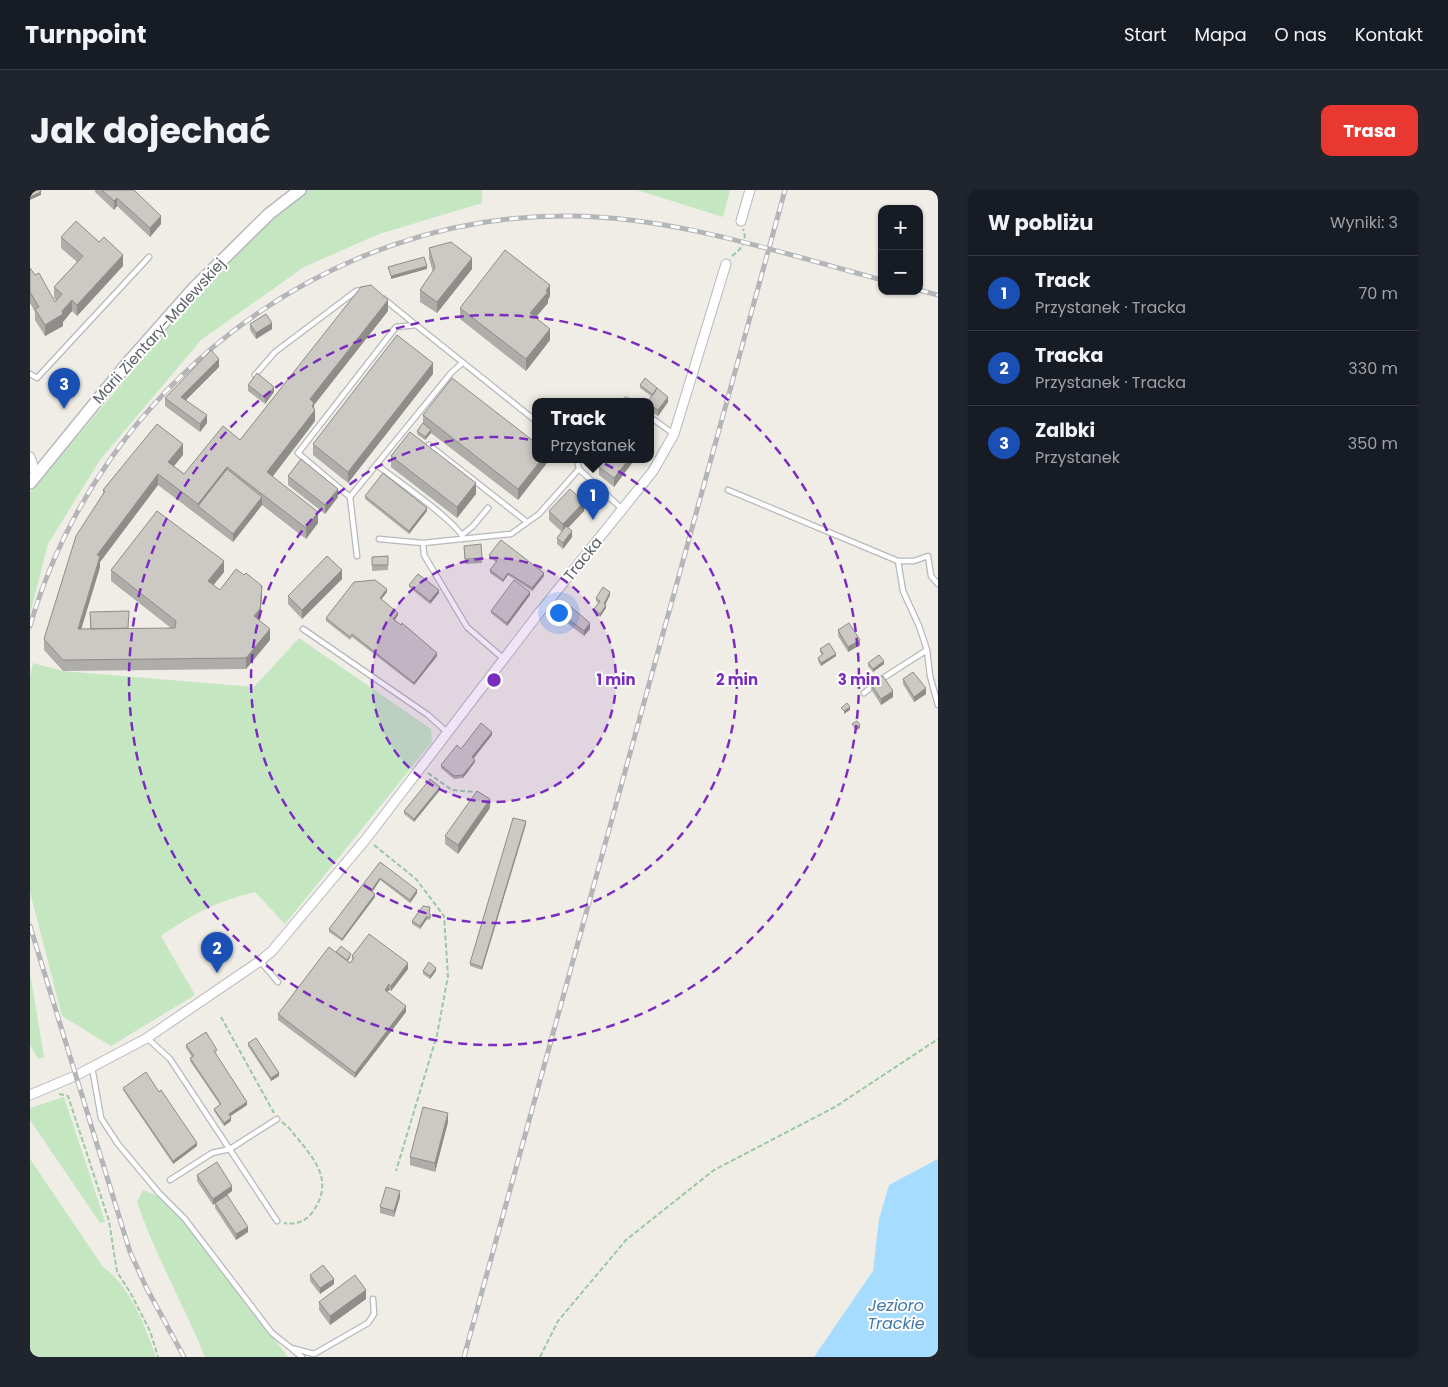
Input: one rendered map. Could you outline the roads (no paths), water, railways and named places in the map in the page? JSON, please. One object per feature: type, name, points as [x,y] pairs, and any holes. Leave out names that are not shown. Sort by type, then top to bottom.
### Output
[{"type":"street","name":"Marii Zientary-Malewskiej","points":[[33,479],[126,365],[194,288],[269,214],[300,190]]},
{"type":"street","points":[[740,221],[750,190]]},
{"type":"street","name":"Tracka","points":[[34,1093],[92,1067],[147,1038],[272,951],[366,839],[505,660],[539,613],[652,470],[674,434],[726,264]]},
{"type":"street","points":[[30,457],[33,479]]},
{"type":"lane","points":[[30,374],[37,378],[149,257]]},
{"type":"lane","points":[[255,375],[274,352],[356,291],[372,289]]},
{"type":"lane","points":[[379,295],[532,418]]},
{"type":"lane","points":[[357,556],[350,497],[298,453],[396,327],[416,325]]},
{"type":"lane","points":[[350,497],[462,363]]},
{"type":"lane","points":[[654,420],[674,434]]},
{"type":"lane","points":[[429,446],[527,522]]},
{"type":"lane","points":[[578,463],[579,469],[622,510]]},
{"type":"lane","points":[[377,465],[451,522],[463,537]]},
{"type":"lane","points":[[379,539],[423,543],[463,537],[511,534],[539,514],[579,469]]},
{"type":"lane","points":[[728,490],[898,561],[914,560],[928,556],[931,576],[938,584]]},
{"type":"lane","points":[[463,537],[488,508]]},
{"type":"lane","points":[[423,543],[424,555],[467,627],[505,660]]},
{"type":"lane","points":[[898,561],[903,591],[919,626],[927,650],[930,676],[938,705]]},
{"type":"lane","points":[[303,629],[428,715],[448,733]]},
{"type":"lane","points":[[864,693],[894,670],[927,650]]},
{"type":"lane","points":[[260,960],[278,982]]},
{"type":"lane","points":[[147,1038],[170,1059],[277,1221]]},
{"type":"lane","points":[[92,1067],[101,1118],[118,1144],[159,1193],[185,1219],[272,1333],[302,1357]]},
{"type":"lane","points":[[170,1180],[212,1153],[230,1149],[277,1119]]},
{"type":"lane","points":[[291,1348],[314,1354],[368,1323],[374,1314],[373,1299]]},
{"type":"water","name":"Jezioro Trackie","points":[[938,1159],[938,1357],[814,1357],[873,1271],[879,1219],[889,1185]]},
{"type":"railway","points":[[464,1357],[785,190]]},
{"type":"railway","points":[[30,626],[63,540],[109,461],[166,391],[234,331],[310,281],[393,245],[481,223],[574,216],[613,218],[691,230],[768,248],[878,279]]},
{"type":"railway","points":[[923,291],[938,295]]},
{"type":"railway","points":[[30,926],[130,1252],[146,1287],[184,1357]]},
{"type":"place","name":"Zalbki","points":[[64,409]]},
{"type":"place","name":"Track","points":[[593,520]]},
{"type":"place","name":"Tracka","points":[[217,973]]}]
